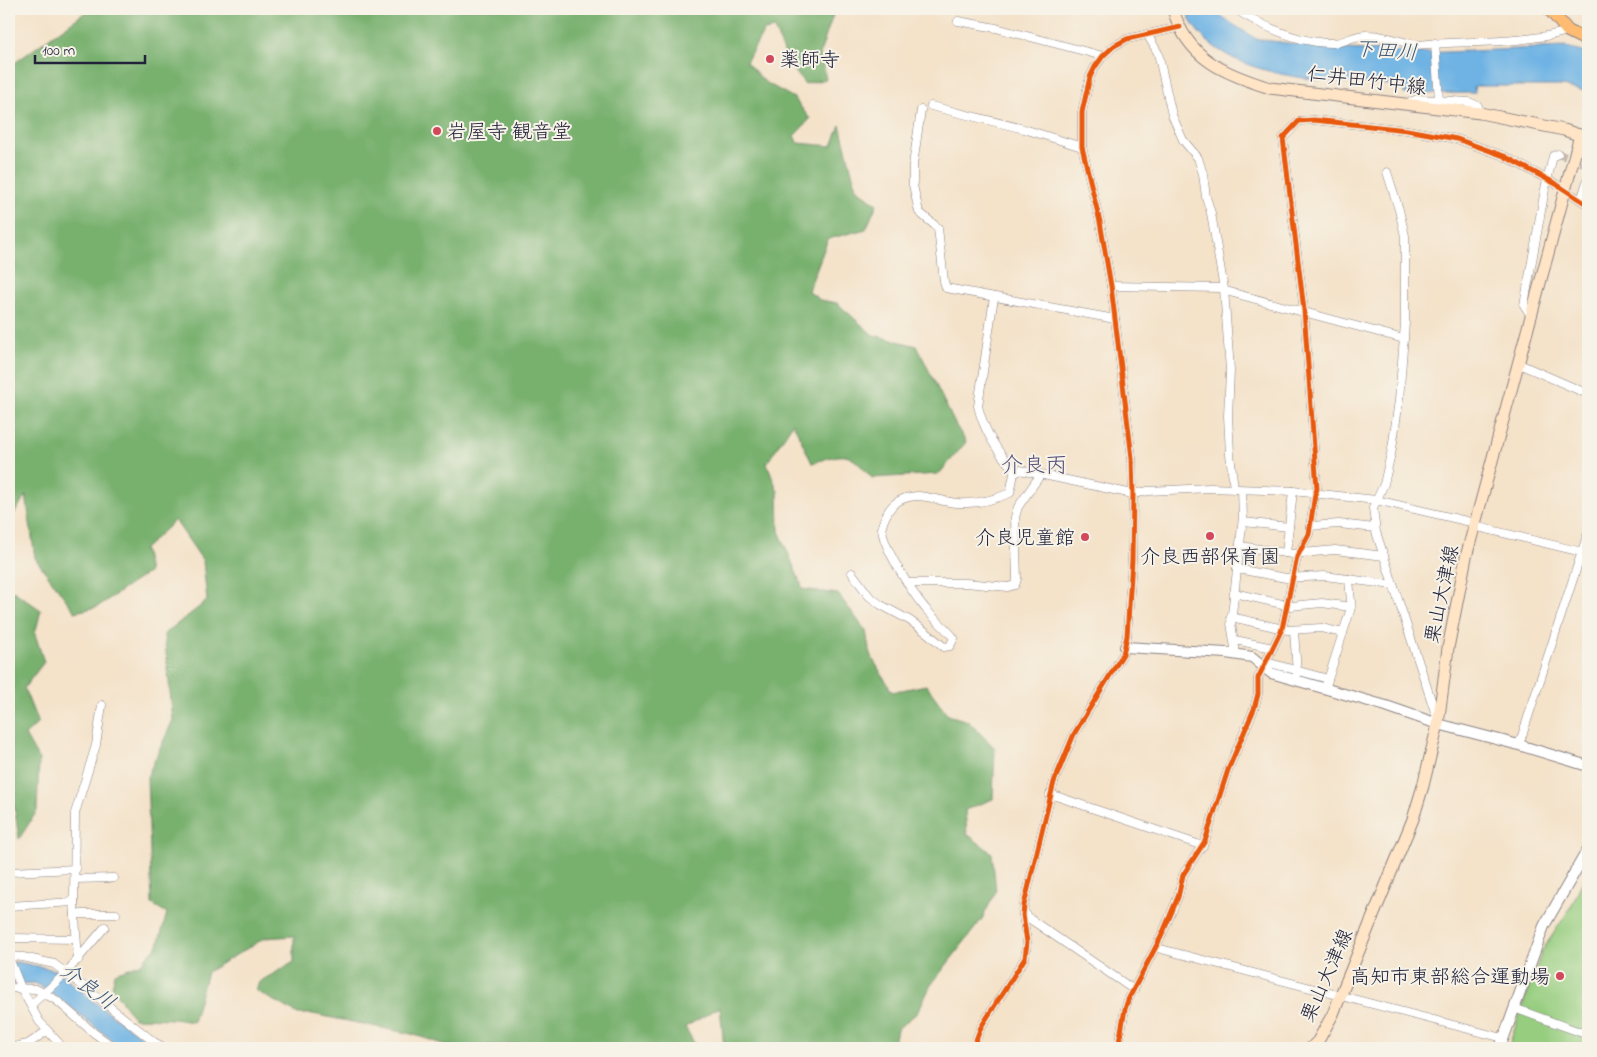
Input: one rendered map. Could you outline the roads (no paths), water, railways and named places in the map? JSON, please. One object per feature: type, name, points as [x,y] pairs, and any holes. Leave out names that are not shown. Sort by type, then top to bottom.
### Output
[{"type":"main road","name":"仁井田竹中線","points":[[1173,9],[1180,27],[1193,47],[1206,60],[1243,80],[1270,88],[1480,113],[1584,136]]},
{"type":"main road","points":[[1549,9],[1568,31],[1588,41]]},
{"type":"main road","name":"栗山大津線","points":[[1311,1048],[1318,1040],[1340,996],[1413,820],[1438,724],[1448,648],[1466,558],[1584,136]]},
{"type":"street","points":[[1234,9],[1254,21],[1304,40],[1338,43],[1356,36],[1366,35],[1386,37],[1416,45],[1436,45],[1549,37],[1568,31]]},
{"type":"street","points":[[958,20],[1103,56]]},
{"type":"street","points":[[973,1048],[981,1027],[1024,958],[1027,942],[1023,911],[1050,794],[1062,760],[1074,734],[1115,668],[1125,647],[1132,560],[1132,458],[1111,286],[1100,222],[1082,147],[1082,112],[1090,77],[1103,56],[1114,46],[1127,39],[1180,27]]},
{"type":"street","points":[[1147,34],[1158,54],[1172,115],[1183,140],[1198,158],[1203,174],[1224,289],[1230,370],[1228,406],[1230,454],[1243,522],[1231,617],[1236,654]]},
{"type":"street","points":[[1436,45],[1438,99]]},
{"type":"street","points":[[1405,104],[1418,99],[1469,102],[1478,106],[1480,113]]},
{"type":"street","points":[[931,106],[1024,129],[1082,147]]},
{"type":"street","points":[[921,110],[913,165],[913,185],[919,212],[938,228],[946,288],[1115,319]]},
{"type":"street","points":[[1118,1048],[1125,1009],[1156,948],[1178,897],[1183,875],[1203,846],[1228,770],[1257,701],[1258,678],[1282,628],[1299,553],[1309,534],[1317,489],[1304,312],[1283,138],[1299,121],[1314,120],[1407,130],[1457,139],[1504,156],[1556,184]]},
{"type":"street","points":[[1532,317],[1524,305],[1547,179],[1553,156],[1558,154]]},
{"type":"street","points":[[1387,172],[1405,236],[1404,339],[1399,400],[1392,449],[1384,484],[1373,508],[1375,528],[1438,724]]},
{"type":"street","points":[[1581,200],[1588,179]]},
{"type":"street","points":[[1573,195],[1588,206]]},
{"type":"street","points":[[1111,286],[1224,289],[1404,339]]},
{"type":"street","points":[[994,297],[978,406],[981,420],[991,440],[1003,458],[1016,472]]},
{"type":"street","points":[[1519,364],[1588,394]]},
{"type":"street","points":[[852,573],[869,596],[881,605],[909,620],[944,647],[950,646],[954,638],[926,609],[888,550],[883,538],[884,519],[892,506],[905,498],[917,496],[957,503],[1010,494],[1014,474],[1020,470],[1133,494],[1157,490],[1210,488],[1293,491],[1376,500],[1582,552]]},
{"type":"street","points":[[909,584],[966,583],[1008,587],[1015,585],[1017,579],[1015,517],[1018,506],[1041,474]]},
{"type":"street","points":[[1286,553],[1293,491]]},
{"type":"street","points":[[1243,522],[1289,527]]},
{"type":"street","points":[[1310,526],[1339,524],[1375,528]]},
{"type":"street","points":[[1519,745],[1588,533]]},
{"type":"street","points":[[1240,546],[1286,553],[1335,550],[1384,556]]},
{"type":"street","points":[[1237,569],[1292,578],[1325,576],[1393,584]]},
{"type":"street","points":[[1326,684],[1351,607],[1349,579]]},
{"type":"street","points":[[1234,593],[1287,605],[1322,603],[1351,607]]},
{"type":"street","points":[[1231,617],[1294,631],[1321,628],[1343,633]]},
{"type":"street","points":[[1294,631],[1296,676]]},
{"type":"street","points":[[1235,640],[1273,648]]},
{"type":"street","points":[[1125,647],[1236,654],[1252,657],[1265,665],[1271,673],[1296,676],[1326,684],[1438,724],[1519,745],[1588,766]]},
{"type":"street","points":[[78,960],[74,902],[76,879],[75,813],[96,745],[102,705]]},
{"type":"street","points":[[1050,794],[1203,846]]},
{"type":"street","points":[[1156,948],[1340,996],[1501,1043],[1544,926],[1588,850]]},
{"type":"street","points":[[9,872],[76,869]]},
{"type":"street","points":[[76,879],[114,878]]},
{"type":"street","points":[[9,906],[74,902]]},
{"type":"street","points":[[1023,911],[1030,919],[1134,990]]},
{"type":"street","points":[[75,914],[116,914]]},
{"type":"street","points":[[31,1005],[65,974],[105,927]]},
{"type":"street","points":[[9,938],[76,939]]},
{"type":"street","points":[[63,1048],[48,1031],[31,1005],[9,958],[23,958],[54,964],[154,1042],[165,1048]]},
{"type":"street","points":[[9,988],[21,986],[45,993],[115,1048]]},
{"type":"street","points":[[1514,1008],[1588,1035]]},
{"type":"street","points":[[9,1048],[28,1044],[48,1031]]},
{"type":"water","name":"下田川","points":[[1185,9],[1217,9],[1220,16],[1256,39],[1326,48],[1421,53],[1565,47],[1588,54],[1588,92],[1562,86],[1474,86],[1475,93],[1404,94],[1404,85],[1351,83],[1292,76],[1264,70],[1237,60],[1214,47],[1194,27]]},
{"type":"water","points":[[17,962],[56,970],[98,1005],[157,1048],[122,1048],[64,1002],[35,983],[9,984],[9,963]]},
{"type":"tunnel","points":[[1558,154],[1586,164]]},
{"type":"place","name":"薬師寺","points":[[770,59]]},
{"type":"place","name":"岩屋寺 観音堂","points":[[437,131]]},
{"type":"place","name":"介良西部保育園","points":[[1210,536]]},
{"type":"place","name":"介良児童館","points":[[1085,537]]},
{"type":"place","name":"高知市東部総合運動場","points":[[1560,976]]},
{"type":"district","name":"介良丙","points":[[1034,464]]},
{"type":"water label","name":"介良川","points":[[88,986]]}]
